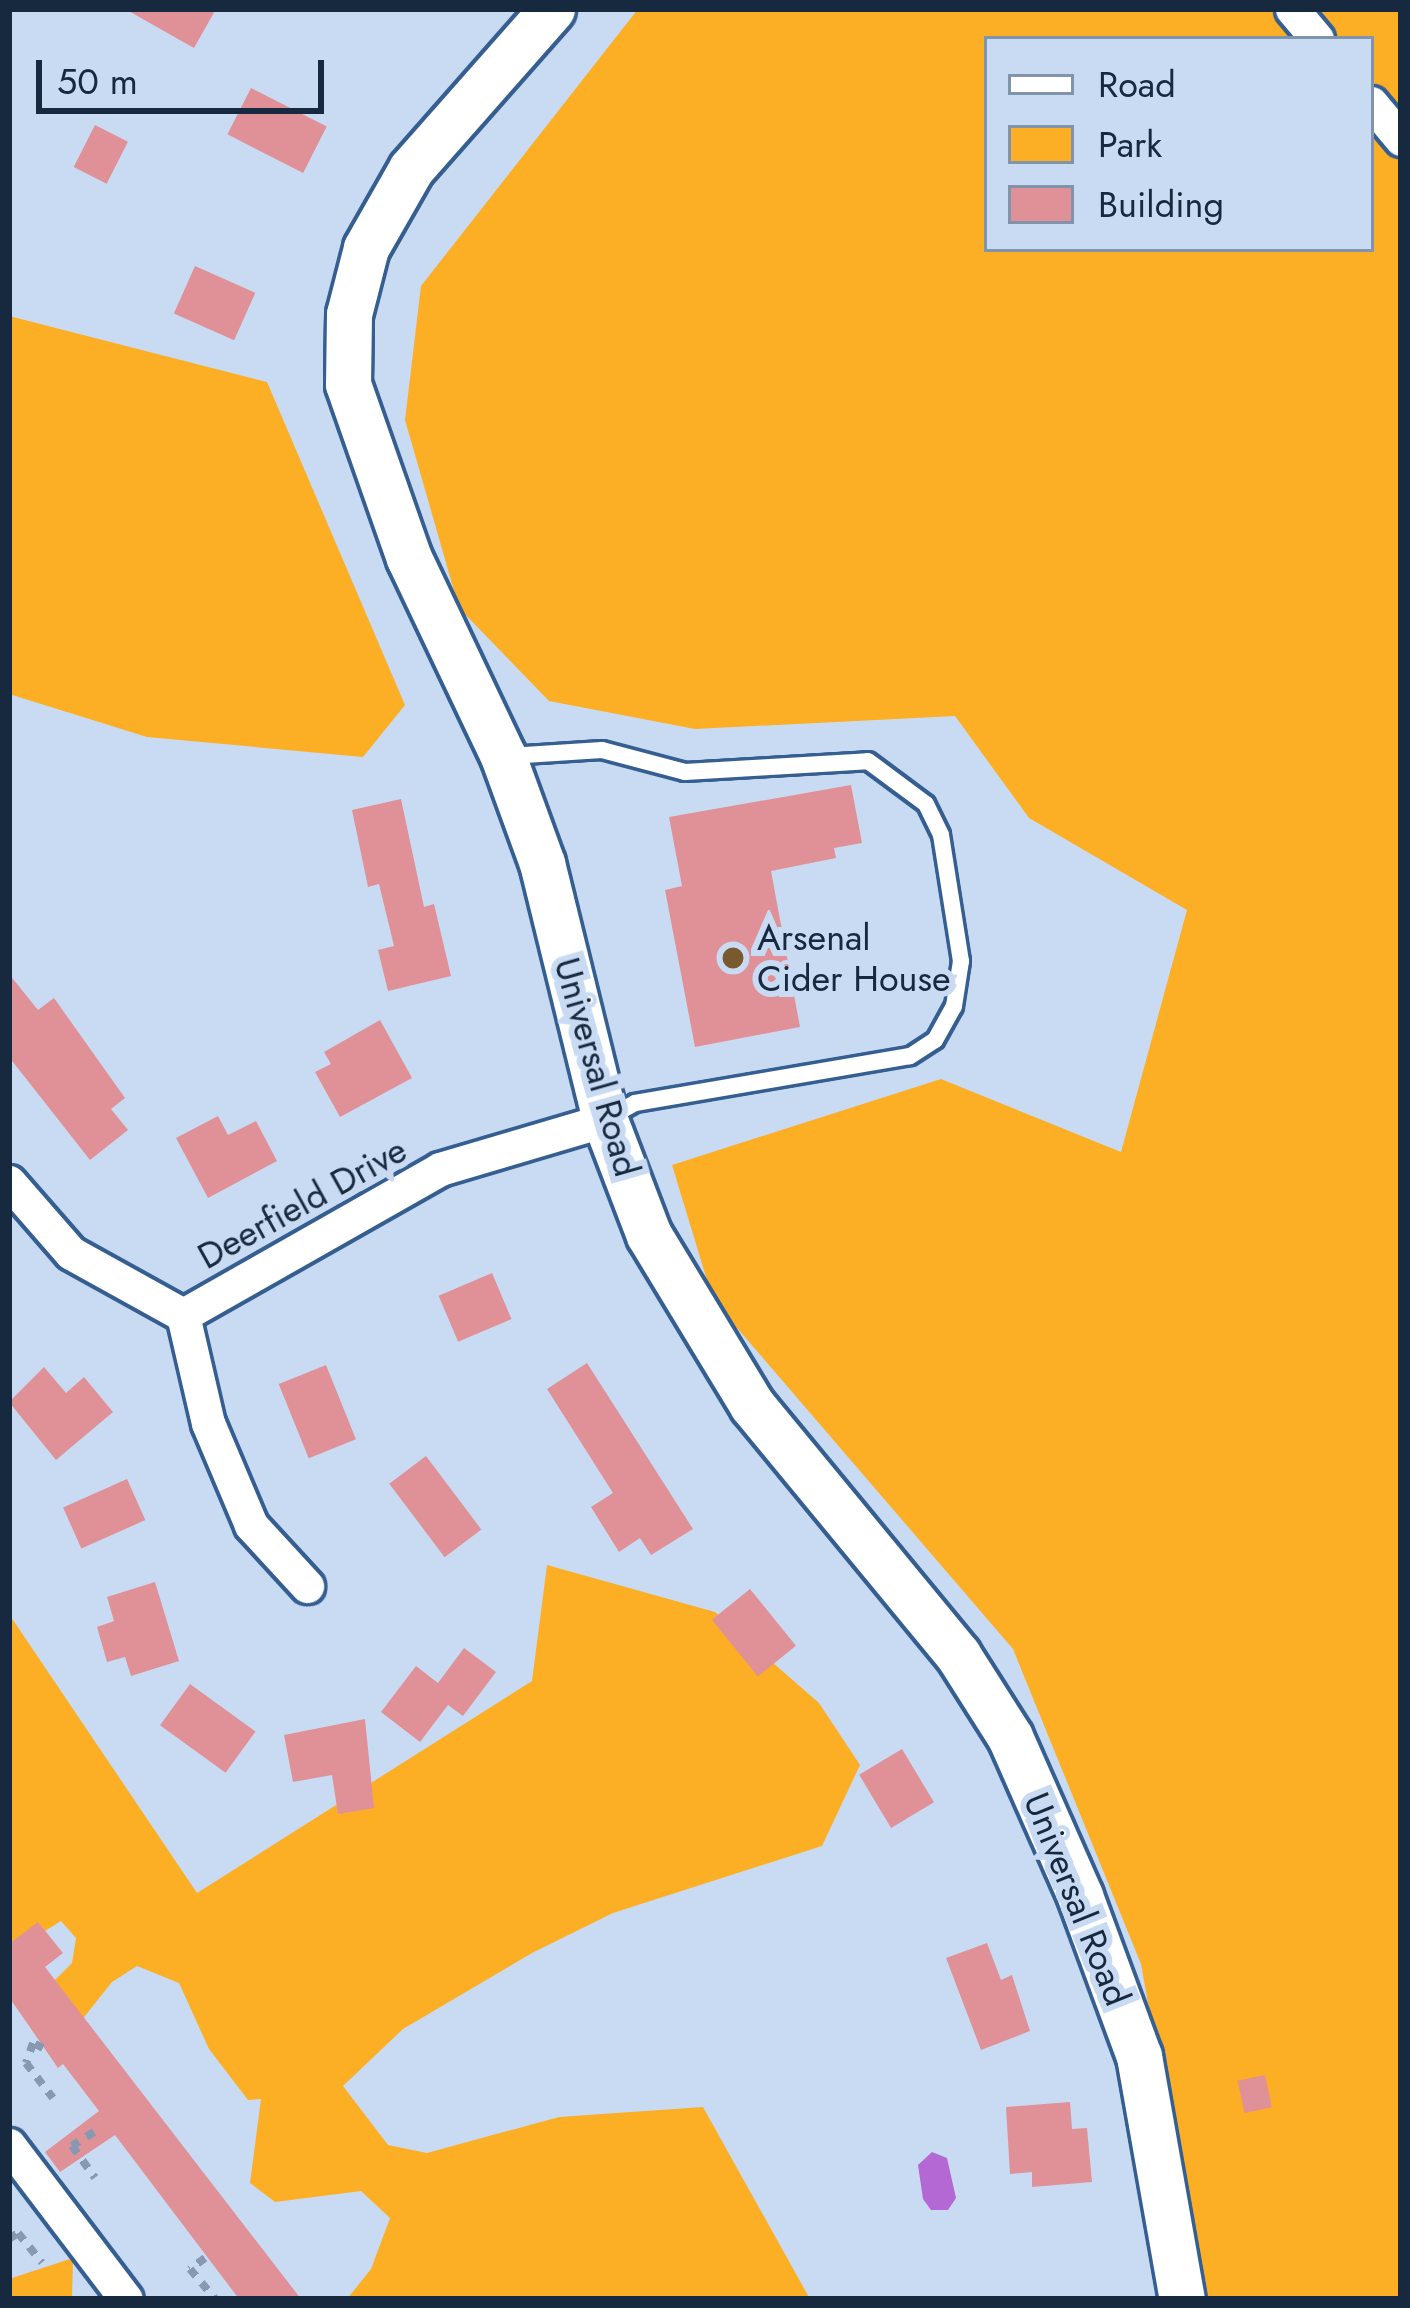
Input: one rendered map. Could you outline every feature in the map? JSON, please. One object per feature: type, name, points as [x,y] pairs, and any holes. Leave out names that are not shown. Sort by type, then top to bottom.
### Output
[{"type":"street","name":"Universal Road","points":[[552,9],[411,169],[366,248],[349,314],[348,384],[370,460],[503,756],[542,863],[605,1120],[649,1235],[705,1336],[752,1405],[958,1655],[1010,1737],[1139,2056],[1182,2299]]},
{"type":"street","points":[[1292,9],[1314,36]]},
{"type":"street","points":[[1374,107],[1401,139]]},
{"type":"street","name":"Deerfield Drive","points":[[9,1182],[70,1253],[183,1315],[440,1169],[605,1120]]},
{"type":"street","points":[[183,1315],[208,1424],[251,1525],[307,1586]]},
{"type":"street","points":[[9,2145],[126,2299]]},
{"type":"lane","points":[[503,756],[602,750],[685,772],[868,761],[926,804],[941,835],[962,961],[954,1006],[935,1040],[910,1056],[635,1102],[605,1120]]},
{"type":"path","points":[[43,2048],[33,2043],[26,2063],[53,2098]]},
{"type":"path","points":[[94,2132],[72,2146],[95,2178]]},
{"type":"path","points":[[9,2240],[18,2233],[42,2264]]},
{"type":"path","points":[[206,2258],[190,2269],[215,2299]]},
{"type":"green space","points":[[638,9],[1401,9],[1401,2299],[1201,2299],[1141,1964],[1013,1649],[713,1300],[672,1165],[941,1079],[1121,1152],[1187,910],[1029,818],[955,716],[695,729],[549,701],[459,608],[405,420],[421,286]]},
{"type":"green space","points":[[9,316],[267,382],[405,705],[363,757],[147,737],[9,694]]},
{"type":"green space","points":[[547,1565],[715,1612],[819,1703],[860,1765],[822,1846],[613,1913],[532,1953],[403,2029],[343,2086],[388,2145],[427,2153],[559,2117],[703,2107],[810,2299],[347,2299],[371,2269],[390,2218],[361,2191],[275,2202],[250,2183],[261,2099],[248,2100],[209,2049],[179,1983],[137,1966],[112,1982],[77,2026],[39,1996],[72,1963],[76,1938],[61,1921],[26,1943],[9,1974],[9,1614],[197,1893],[532,1681]]},
{"type":"green space","points":[[73,2258],[72,2299],[9,2299],[9,2279]]},
{"type":"shaded area","points":[[932,2152],[947,2158],[956,2198],[948,2210],[931,2210],[923,2199],[918,2165]]},
{"type":"building","points":[[125,9],[216,9],[194,48]]},
{"type":"building","points":[[251,88],[327,127],[303,173],[227,134]]},
{"type":"building","points":[[95,125],[128,142],[107,184],[74,167]]},
{"type":"building","points":[[195,266],[255,293],[234,340],[174,314]]},
{"type":"building","name":"Arsenal Cider House","points":[[851,785],[862,843],[834,848],[836,858],[771,871],[800,1027],[695,1047],[665,890],[682,886],[669,817]]},
{"type":"building","points":[[401,799],[424,907],[434,904],[451,976],[388,991],[378,950],[394,946],[379,884],[368,887],[352,810]]},
{"type":"building","points":[[9,974],[38,1010],[54,998],[125,1098],[111,1109],[128,1130],[90,1160],[9,1057]]},
{"type":"building","points":[[380,1020],[412,1078],[340,1117],[315,1072],[331,1064],[324,1052]]},
{"type":"building","points":[[218,1116],[228,1135],[256,1121],[277,1161],[208,1198],[176,1138]]},
{"type":"building","points":[[492,1273],[512,1319],[458,1342],[439,1296]]},
{"type":"building","points":[[587,1363],[693,1529],[651,1555],[640,1538],[619,1552],[591,1507],[613,1493],[547,1389]]},
{"type":"building","points":[[326,1365],[356,1439],[309,1458],[279,1384]]},
{"type":"building","points":[[44,1367],[66,1393],[84,1377],[113,1412],[56,1460],[9,1402]]},
{"type":"building","points":[[426,1456],[481,1529],[445,1557],[389,1484]]},
{"type":"building","points":[[127,1479],[145,1520],[81,1549],[63,1507]]},
{"type":"building","points":[[155,1582],[179,1661],[131,1676],[125,1657],[107,1662],[97,1627],[114,1621],[107,1597]]},
{"type":"building","points":[[750,1589],[796,1646],[758,1677],[712,1620]]},
{"type":"building","points":[[464,1648],[496,1672],[463,1716],[448,1705],[420,1742],[381,1712],[416,1666],[438,1683]]},
{"type":"building","points":[[190,1684],[256,1732],[226,1773],[160,1725]]},
{"type":"building","points":[[365,1719],[374,1808],[338,1814],[332,1775],[293,1782],[284,1735]]},
{"type":"building","points":[[902,1749],[934,1802],[891,1828],[859,1775]]},
{"type":"building","points":[[38,1922],[63,1953],[45,1967],[301,2299],[239,2299],[115,2135],[60,2172],[45,2152],[99,2111],[63,2064],[58,2068],[9,1997],[9,1944]]},
{"type":"building","points":[[987,1943],[1001,1980],[1012,1975],[1030,2031],[981,2050],[946,1958]]},
{"type":"building","points":[[1265,2075],[1272,2107],[1244,2113],[1238,2081]]},
{"type":"building","points":[[1070,2102],[1072,2129],[1087,2128],[1092,2182],[1032,2187],[1032,2172],[1010,2174],[1006,2107]]},
{"type":"place","name":"Arsenal Cider House","points":[[733,958]]}]
